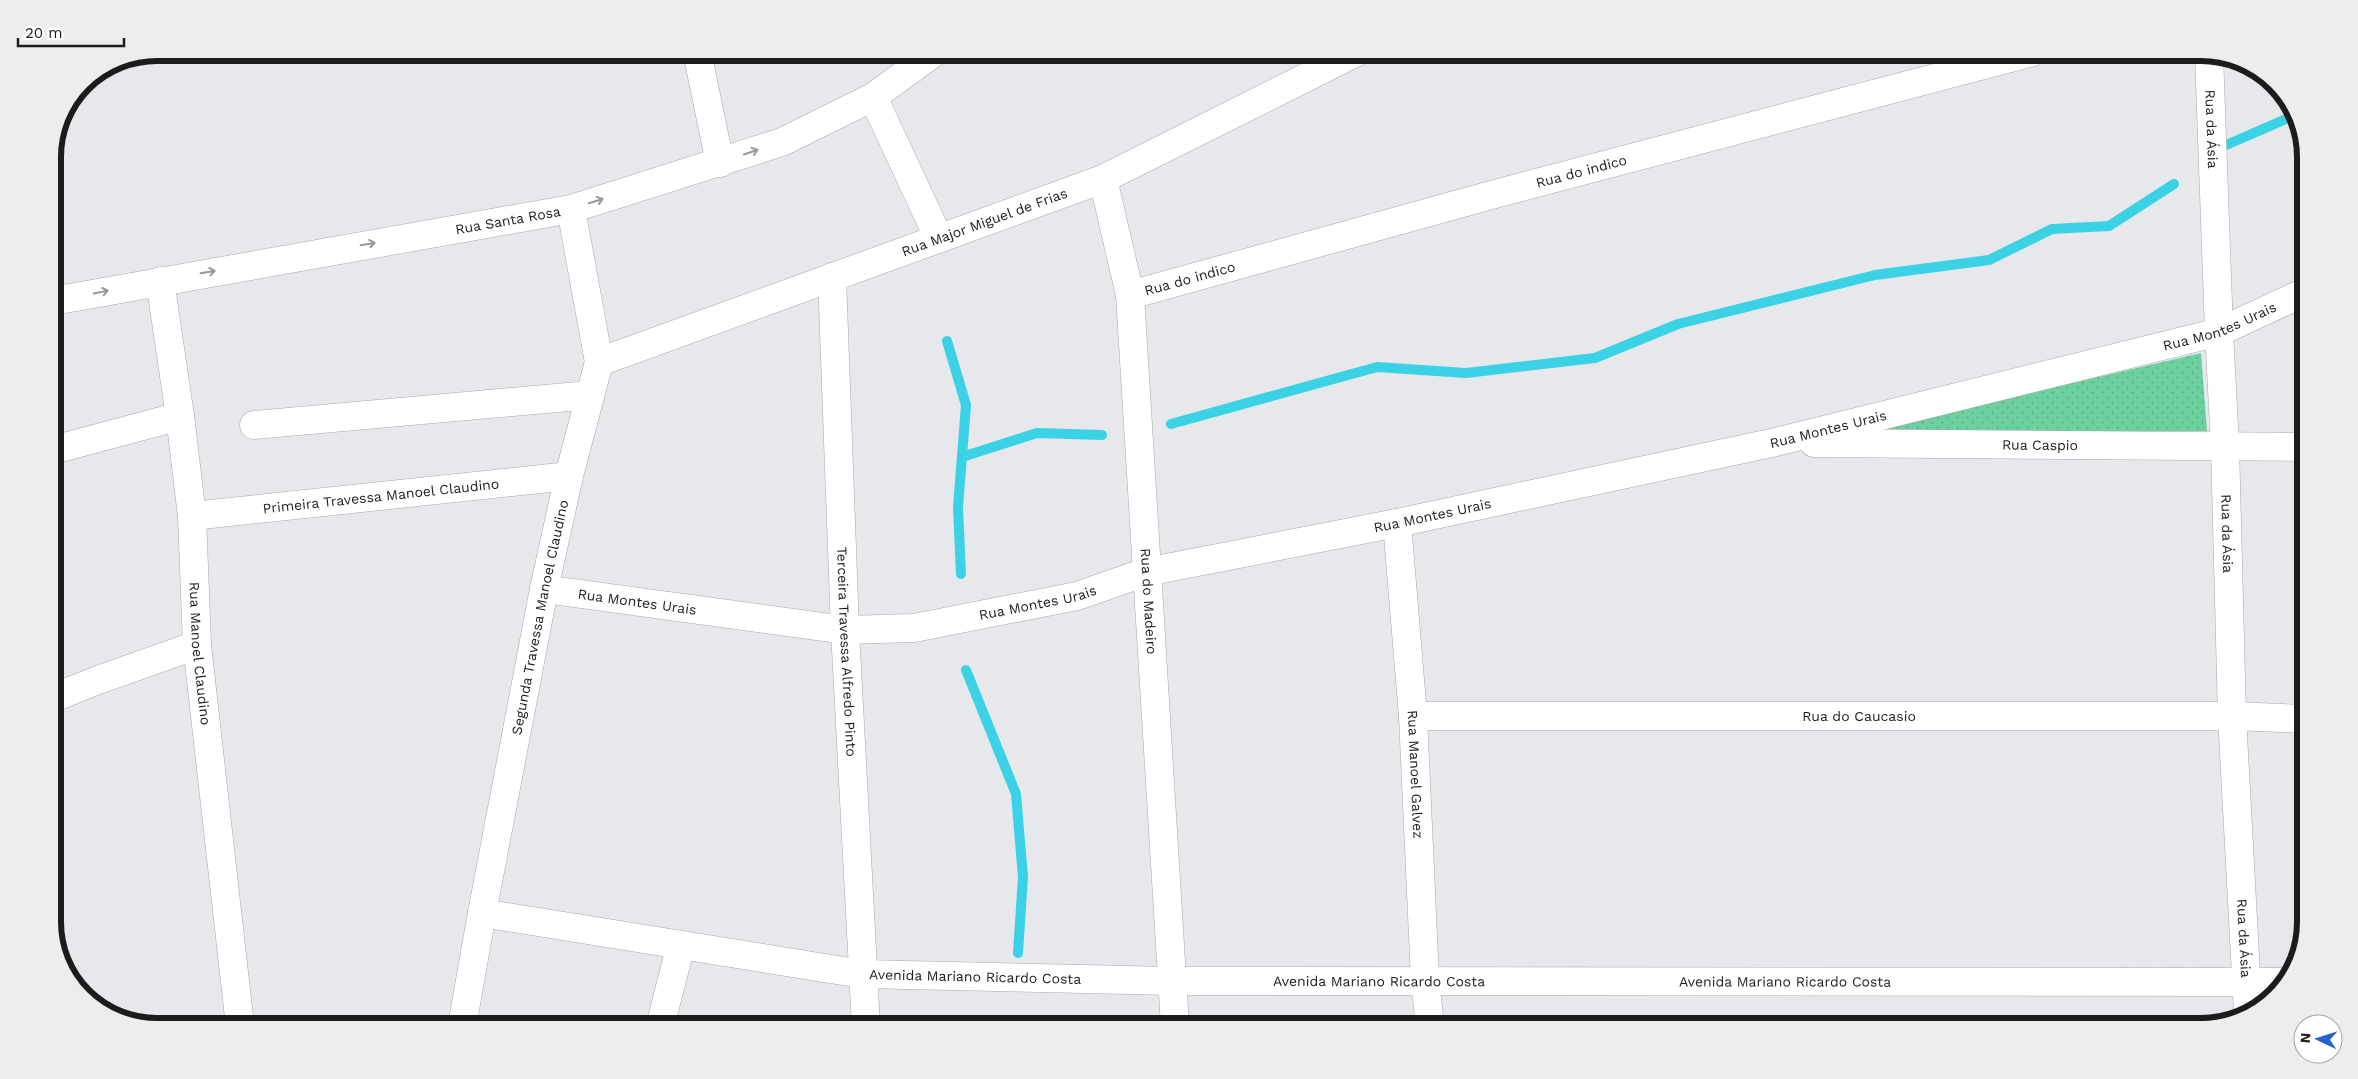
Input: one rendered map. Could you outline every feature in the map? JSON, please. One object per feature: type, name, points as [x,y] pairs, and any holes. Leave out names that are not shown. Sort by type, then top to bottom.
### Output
[{"type":"street","points":[[699,61],[720,163]]},
{"type":"street","name":"Rua Santa Rosa","points":[[61,300],[571,209],[782,142],[873,97],[923,61]]},
{"type":"street","name":"Rua Major Miguel de Frias","points":[[599,362],[1103,179],[1339,61]]},
{"type":"street","name":"Rua do indico","points":[[1130,295],[1495,194],[1999,61]]},
{"type":"street","name":"Rua da Ásia","points":[[2210,61],[2219,332],[2225,446],[2232,716],[2248,1006]]},
{"type":"street","points":[[873,97],[939,239]]},
{"type":"street","name":"Rua do Madeiro","points":[[1103,179],[1130,295],[1174,1018]]},
{"type":"street","name":"Segunda Travessa Manoel Claudino","points":[[463,1018],[544,589],[569,476],[599,362],[571,209]]},
{"type":"street","name":"Terceira Travessa Alfredo Pinto","points":[[832,277],[845,630],[865,1018]]},
{"type":"street","name":"Rua Manoel Claudino","points":[[160,281],[180,416],[192,516],[197,645],[239,1018]]},
{"type":"street","name":"Rua Montes Urais","points":[[544,589],[845,630],[914,628],[1077,596],[1146,572],[1397,523],[1776,442],[2219,332],[2297,296]]},
{"type":"street","points":[[254,425],[590,396]]},
{"type":"street","points":[[61,448],[180,416]]},
{"type":"street","name":"Rua Caspio","points":[[1776,442],[2297,447]]},
{"type":"street","name":"Primeira Travessa Manoel Claudino","points":[[192,516],[569,476]]},
{"type":"street","name":"Rua Manoel Galvez","points":[[1397,523],[1413,716],[1425,980],[1429,1018]]},
{"type":"street","points":[[61,695],[197,645]]},
{"type":"street","name":"Rua do Caucasio","points":[[1413,716],[2232,716],[2297,718]]},
{"type":"street","name":"Avenida Mariano Ricardo Costa","points":[[482,913],[862,974],[1172,981],[2276,982]]},
{"type":"street","points":[[662,1018],[681,945]]},
{"type":"green space","points":[[2201,353],[2207,431],[1863,432]]},
{"type":"waterway","points":[[2217,149],[2288,118]]},
{"type":"waterway","points":[[1171,424],[1377,367],[1466,373],[1595,358],[1678,324],[1875,275],[1989,260],[2052,229],[2109,226],[2174,184]]},
{"type":"waterway","points":[[947,341],[966,405],[958,507],[961,574]]},
{"type":"waterway","points":[[962,457],[1037,433],[1102,435]]},
{"type":"waterway","points":[[966,670],[1016,794],[1023,877],[1018,953]]}]
